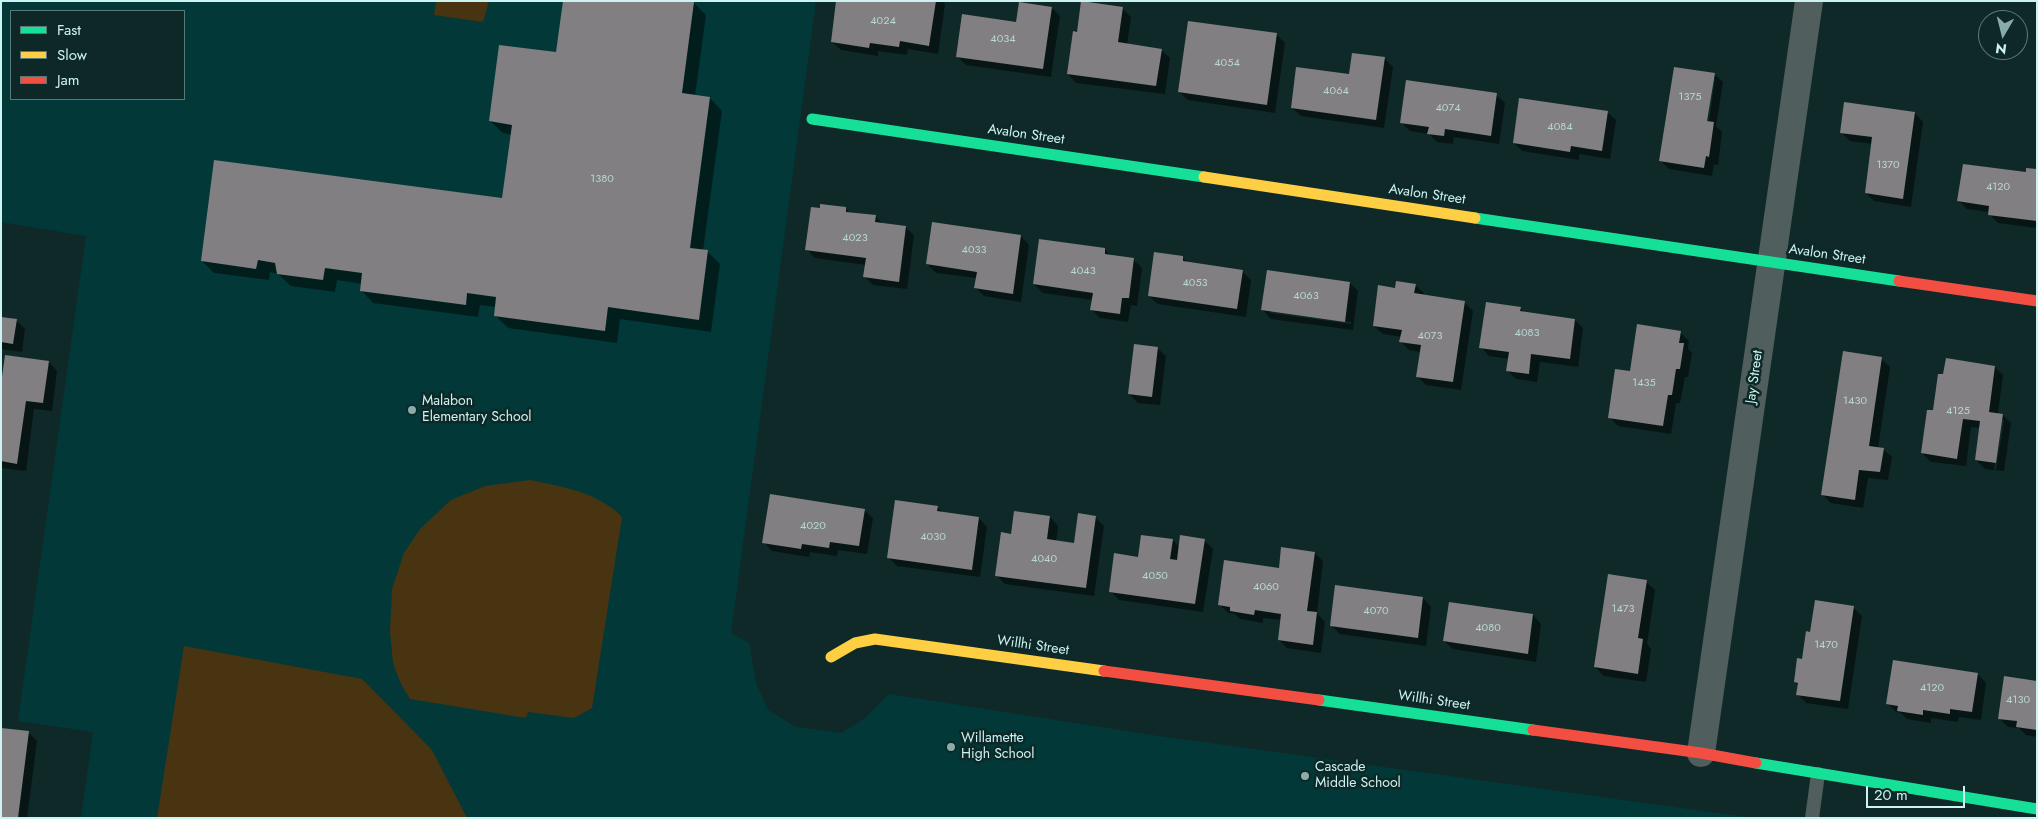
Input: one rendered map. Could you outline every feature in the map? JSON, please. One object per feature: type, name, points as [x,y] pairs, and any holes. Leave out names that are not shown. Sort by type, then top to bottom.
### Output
[{"type":"street","name":"Jay Street","points":[[1701,753],[1809,1]]},
{"type":"street","name":"Avalon Street","points":[[812,119],[2037,301]]},
{"type":"street","name":"Willhi Street","points":[[831,657],[855,643],[875,639],[1701,753],[2037,809]]},
{"type":"lane","points":[[1812,818],[1818,774]]},
{"type":"shaded area","name":"Malabon Elementary School","points":[[1,1],[816,1],[731,633],[749,643],[756,683],[768,710],[796,727],[841,733],[864,719],[889,694],[1152,735],[1754,818],[81,818],[93,732],[18,721],[86,236],[1,222]]},
{"type":"shaded area","points":[[436,1],[489,1],[483,22],[434,15]]},
{"type":"shaded area","points":[[530,480],[567,488],[591,496],[613,509],[622,517],[592,708],[574,718],[528,712],[526,718],[410,699],[401,684],[393,663],[390,631],[392,589],[404,553],[420,529],[451,500],[485,486]]},
{"type":"shaded area","points":[[184,646],[362,679],[432,750],[467,818],[157,818]]},
{"type":"building","points":[[563,1],[694,2],[682,93],[710,97],[690,248],[708,250],[699,320],[608,307],[605,331],[494,316],[496,297],[467,293],[466,305],[360,291],[362,273],[325,268],[323,280],[277,274],[275,263],[258,260],[256,269],[201,261],[214,160],[502,198],[512,125],[489,121],[499,45],[556,52]]},
{"type":"building","points":[[836,1],[936,1],[929,46],[900,41],[899,47],[870,43],[869,48],[831,42]]},
{"type":"building","points":[[1081,1],[1123,7],[1118,42],[1162,49],[1156,86],[1067,74],[1073,31],[1077,32]]},
{"type":"building","points":[[1019,2],[1052,7],[1043,69],[956,57],[962,14],[1016,22]]},
{"type":"building","points":[[1188,21],[1277,33],[1267,105],[1178,92]]},
{"type":"building","points":[[1352,53],[1385,57],[1376,120],[1291,108],[1296,67],[1349,74]]},
{"type":"building","points":[[1674,67],[1715,73],[1707,121],[1714,122],[1709,157],[1706,156],[1704,168],[1659,161]]},
{"type":"building","points":[[1406,80],[1497,93],[1491,136],[1445,129],[1444,136],[1427,134],[1429,127],[1400,123]]},
{"type":"building","points":[[1519,98],[1608,111],[1602,151],[1571,146],[1570,152],[1513,143]]},
{"type":"building","points":[[1844,102],[1915,112],[1903,199],[1865,193],[1872,137],[1840,133]]},
{"type":"building","points":[[1963,164],[2026,172],[2026,168],[2037,169],[2037,221],[1988,215],[1989,206],[1957,201]]},
{"type":"building","points":[[820,204],[846,207],[846,212],[876,215],[875,222],[906,226],[899,282],[863,277],[866,258],[805,250],[811,207],[820,208]]},
{"type":"building","points":[[932,222],[1021,235],[1013,294],[974,288],[977,272],[926,264]]},
{"type":"building","points":[[1039,239],[1105,248],[1105,254],[1134,258],[1129,298],[1122,298],[1120,314],[1090,310],[1093,293],[1033,284]]},
{"type":"building","points":[[1154,252],[1183,256],[1183,261],[1243,270],[1237,309],[1148,296]]},
{"type":"building","points":[[1267,270],[1350,282],[1345,322],[1261,310]]},
{"type":"building","points":[[1396,281],[1416,284],[1414,293],[1465,301],[1453,382],[1416,377],[1421,345],[1399,342],[1402,330],[1373,326],[1378,285],[1395,288]]},
{"type":"building","points":[[1486,302],[1521,307],[1520,311],[1575,319],[1570,359],[1531,354],[1529,374],[1506,371],[1509,352],[1479,348]]},
{"type":"building","points":[[1,317],[17,319],[13,344],[1,342]]},
{"type":"building","points":[[1637,324],[1681,331],[1679,343],[1684,343],[1680,369],[1676,369],[1672,395],[1668,395],[1663,426],[1608,418],[1615,369],[1630,371]]},
{"type":"building","points":[[1134,344],[1158,347],[1152,397],[1128,394]]},
{"type":"building","points":[[1843,351],[1882,357],[1869,446],[1884,448],[1880,472],[1859,470],[1855,500],[1821,495]]},
{"type":"building","points":[[5,355],[49,361],[43,403],[26,401],[17,464],[1,461],[1,384]]},
{"type":"building","points":[[1946,358],[1995,366],[1989,412],[2003,414],[1996,463],[1975,460],[1980,421],[1963,419],[1957,459],[1921,453],[1927,410],[1933,410],[1938,374],[1943,374]]},
{"type":"building","points":[[770,494],[865,509],[859,546],[830,542],[829,548],[802,544],[801,549],[762,543]]},
{"type":"building","points":[[895,500],[938,506],[937,511],[979,517],[972,570],[887,558]]},
{"type":"building","points":[[1014,511],[1050,516],[1047,539],[1074,543],[1078,513],[1096,516],[1086,588],[995,576],[1001,532],[1011,534]]},
{"type":"building","points":[[1141,535],[1173,539],[1170,559],[1177,560],[1180,535],[1205,539],[1195,604],[1109,592],[1114,553],[1138,557]]},
{"type":"building","points":[[1281,547],[1315,552],[1307,611],[1317,612],[1313,645],[1278,640],[1281,614],[1255,610],[1254,615],[1230,611],[1230,607],[1218,605],[1224,560],[1279,568]]},
{"type":"building","points":[[1608,574],[1647,580],[1638,638],[1643,639],[1638,674],[1594,667]]},
{"type":"building","points":[[1335,585],[1423,597],[1418,638],[1330,626]]},
{"type":"building","points":[[1815,600],[1854,606],[1840,701],[1796,695],[1798,683],[1794,682],[1797,658],[1802,659],[1806,631],[1810,632]]},
{"type":"building","points":[[1449,602],[1533,614],[1528,654],[1443,641]]},
{"type":"building","points":[[1893,660],[1978,673],[1972,712],[1950,709],[1950,714],[1923,710],[1923,715],[1897,711],[1898,706],[1886,704]]},
{"type":"building","points":[[2004,676],[2037,681],[2037,730],[2016,727],[2017,721],[1998,719]]},
{"type":"building","points":[[1,728],[29,731],[18,818],[1,818]]},
{"type":"traffic: fast","points":[[812,119],[1204,177]]},
{"type":"traffic: fast","points":[[1475,218],[1899,281]]},
{"type":"traffic: fast","points":[[1319,700],[1533,730]]},
{"type":"traffic: fast","points":[[1756,763],[2037,809]]},
{"type":"traffic: slow","points":[[1204,177],[1475,218]]},
{"type":"traffic: slow","points":[[831,657],[855,643],[875,639],[1104,671]]},
{"type":"traffic: jam","points":[[1899,281],[2037,301]]},
{"type":"traffic: jam","points":[[1104,671],[1319,700]]},
{"type":"traffic: jam","points":[[1533,730],[1701,753],[1756,763]]},
{"type":"place","name":"Malabon Elementary School","points":[[412,410]]},
{"type":"place","name":"Willamette High School","points":[[951,747]]},
{"type":"place","name":"Cascade Middle School","points":[[1305,776]]}]
